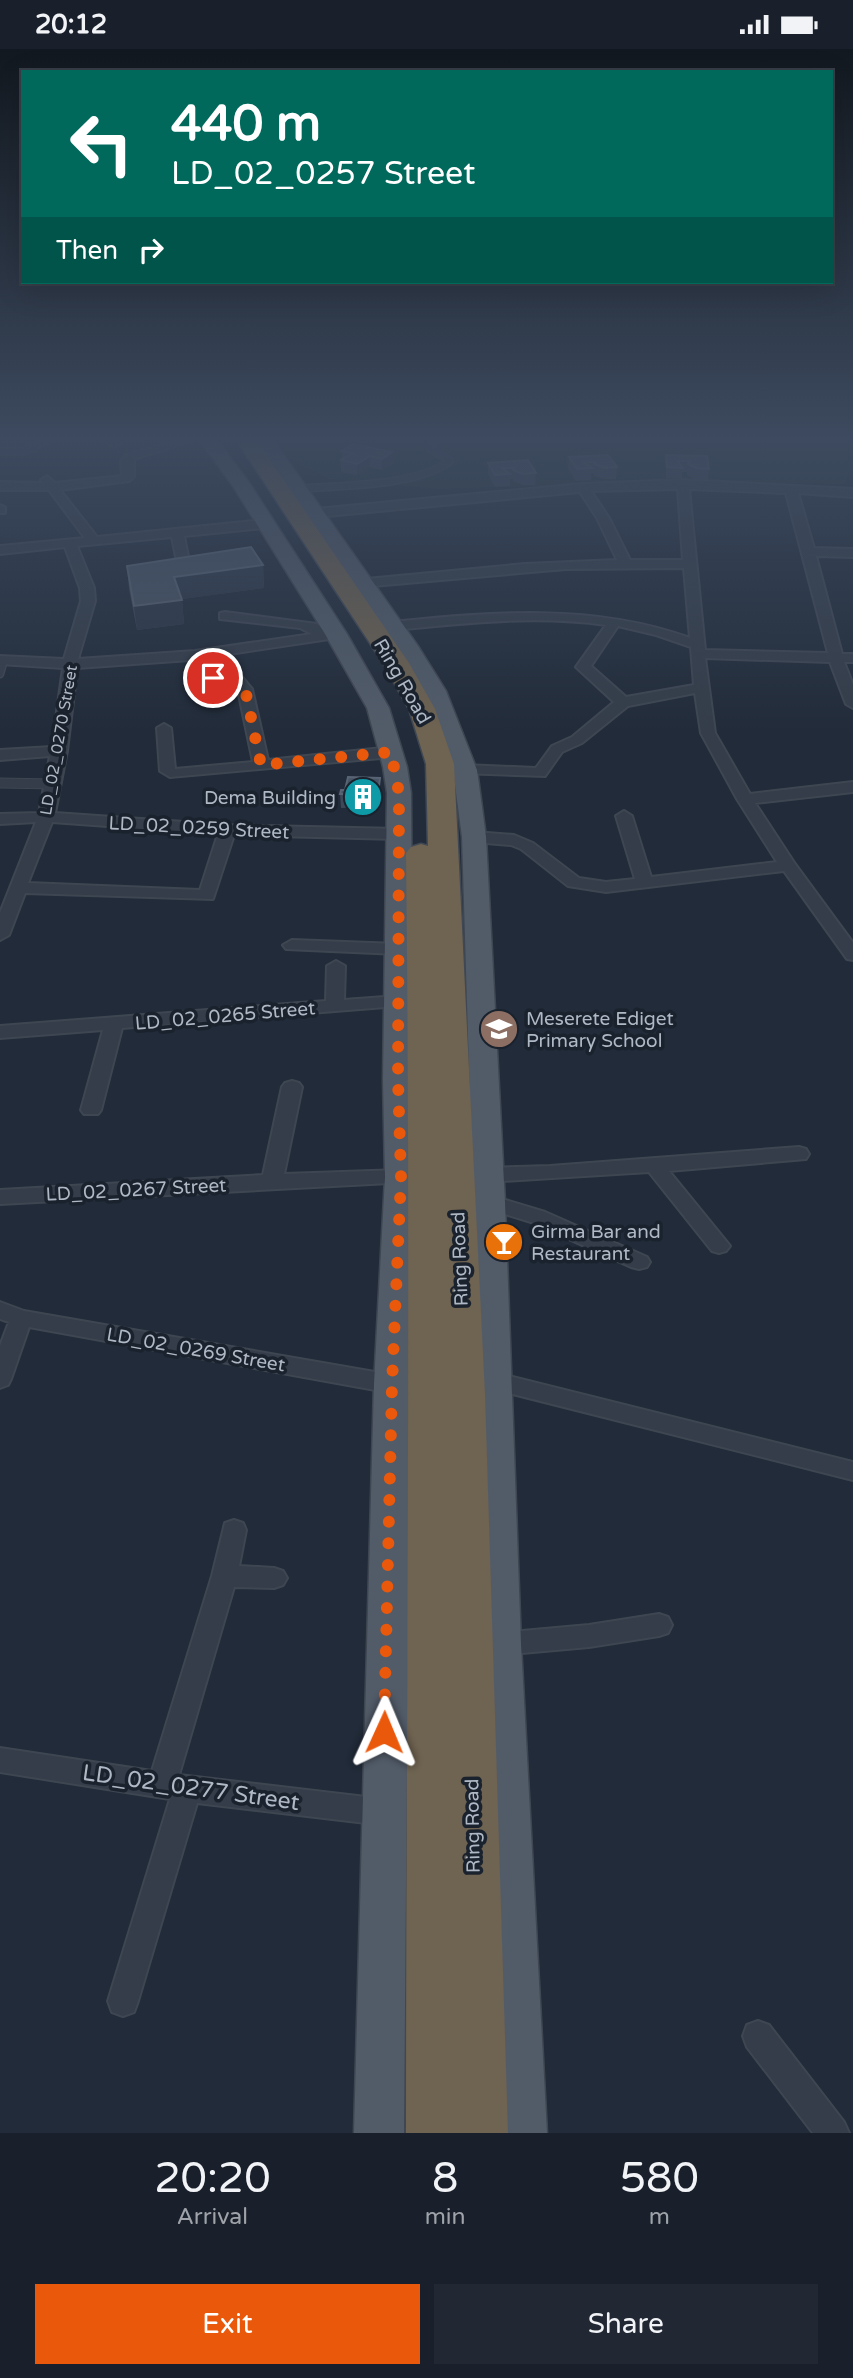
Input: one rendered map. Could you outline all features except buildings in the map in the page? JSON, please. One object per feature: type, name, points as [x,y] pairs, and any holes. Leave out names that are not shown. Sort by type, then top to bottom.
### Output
[{"type":"highway","name":"Ring Road","points":[[292,538],[383,680],[408,730],[420,783],[428,1108],[427,1402],[435,2133]]},
{"type":"highway","name":"Ring Road","points":[[312,538],[396,663],[422,709],[440,764],[464,1394],[479,2133]]},
{"type":"main road","points":[[272,538],[377,708],[391,752],[399,793],[401,1177],[392,1384],[379,2133]]},
{"type":"main road","points":[[331,538],[435,691],[465,770],[474,837],[488,1188],[492,1381],[522,2133]]},
{"type":"street","points":[[0,550],[114,538]]},
{"type":"street","points":[[178,538],[183,562]]},
{"type":"street","points":[[613,538],[624,561]]},
{"type":"street","points":[[688,538],[701,688],[708,733],[745,799],[788,866],[852,953]]},
{"type":"street","points":[[804,538],[836,657],[853,704]]},
{"type":"street","name":"LD_02_0270 Street","points":[[0,935],[46,817],[54,783],[70,664],[88,601],[87,588],[70,543]]},
{"type":"street","points":[[808,552],[853,553]]},
{"type":"street","points":[[360,583],[561,564],[624,561],[690,564]]},
{"type":"street","points":[[393,626],[521,615],[615,621],[659,630],[698,649],[853,658]]},
{"type":"street","points":[[225,616],[300,624],[329,634]]},
{"type":"street","points":[[615,621],[583,667],[623,702]]},
{"type":"street","points":[[1,665],[70,664],[195,655],[329,634]]},
{"type":"street","points":[[195,655],[205,676],[237,680],[245,689],[261,765]]},
{"type":"street","points":[[465,770],[540,773],[557,748],[577,740],[623,702],[701,688]]},
{"type":"street","points":[[164,728],[168,771],[171,773],[391,752]]},
{"type":"street","points":[[0,755],[59,751]]},
{"type":"street","points":[[745,799],[853,787]]},
{"type":"street","points":[[624,816],[645,884]]},
{"type":"street","name":"LD_02_0259 Street","points":[[0,819],[46,817],[227,830],[399,834]]},
{"type":"street","points":[[19,888],[208,895],[227,830]]},
{"type":"street","points":[[474,837],[504,839],[527,846],[574,882],[606,887],[788,866]]},
{"type":"street","points":[[89,908],[97,891]]},
{"type":"street","points":[[292,945],[398,949]]},
{"type":"street","name":"LD_02_0265 Street","points":[[335,1006],[336,966]]},
{"type":"street","name":"LD_02_0265 Street","points":[[0,1032],[398,1001]]},
{"type":"street","name":"LD_02_0265 Street","points":[[91,1110],[114,1024]]},
{"type":"street","points":[[272,1181],[292,1087]]},
{"type":"street","points":[[488,1188],[550,1173],[799,1154]]},
{"type":"street","points":[[653,1165],[719,1246]]},
{"type":"street","name":"LD_02_0267 Street","points":[[0,1196],[272,1181],[401,1177]]},
{"type":"street","points":[[488,1188],[538,1217],[639,1262]]},
{"type":"street","points":[[0,1380],[11,1314]]},
{"type":"street","name":"LD_02_0269 Street","points":[[11,1314],[392,1384]]},
{"type":"street","points":[[492,1381],[853,1471]]},
{"type":"street","points":[[123,2001],[158,1891],[174,1787],[234,1530]]},
{"type":"street","points":[[225,1576],[274,1578]]},
{"type":"street","points":[[502,1644],[589,1636],[659,1625]]},
{"type":"street","name":"LD_02_0277 Street","points":[[0,1760],[174,1787],[383,1812]]},
{"type":"street","points":[[758,2036],[833,2133]]},
{"type":"lane","points":[[0,783],[54,783]]},
{"type":"place","name":"Dema Building","points":[[363,797]]},
{"type":"place","name":"Meserete Ediget Primary School","points":[[499,1029]]},
{"type":"place","name":"Girma Bar and Restaurant","points":[[504,1242]]},
{"type":"route","points":[[213,678],[237,680],[245,689],[261,765],[391,752],[395,767],[399,793],[398,1080],[401,1177],[392,1384],[384,1732]]}]
